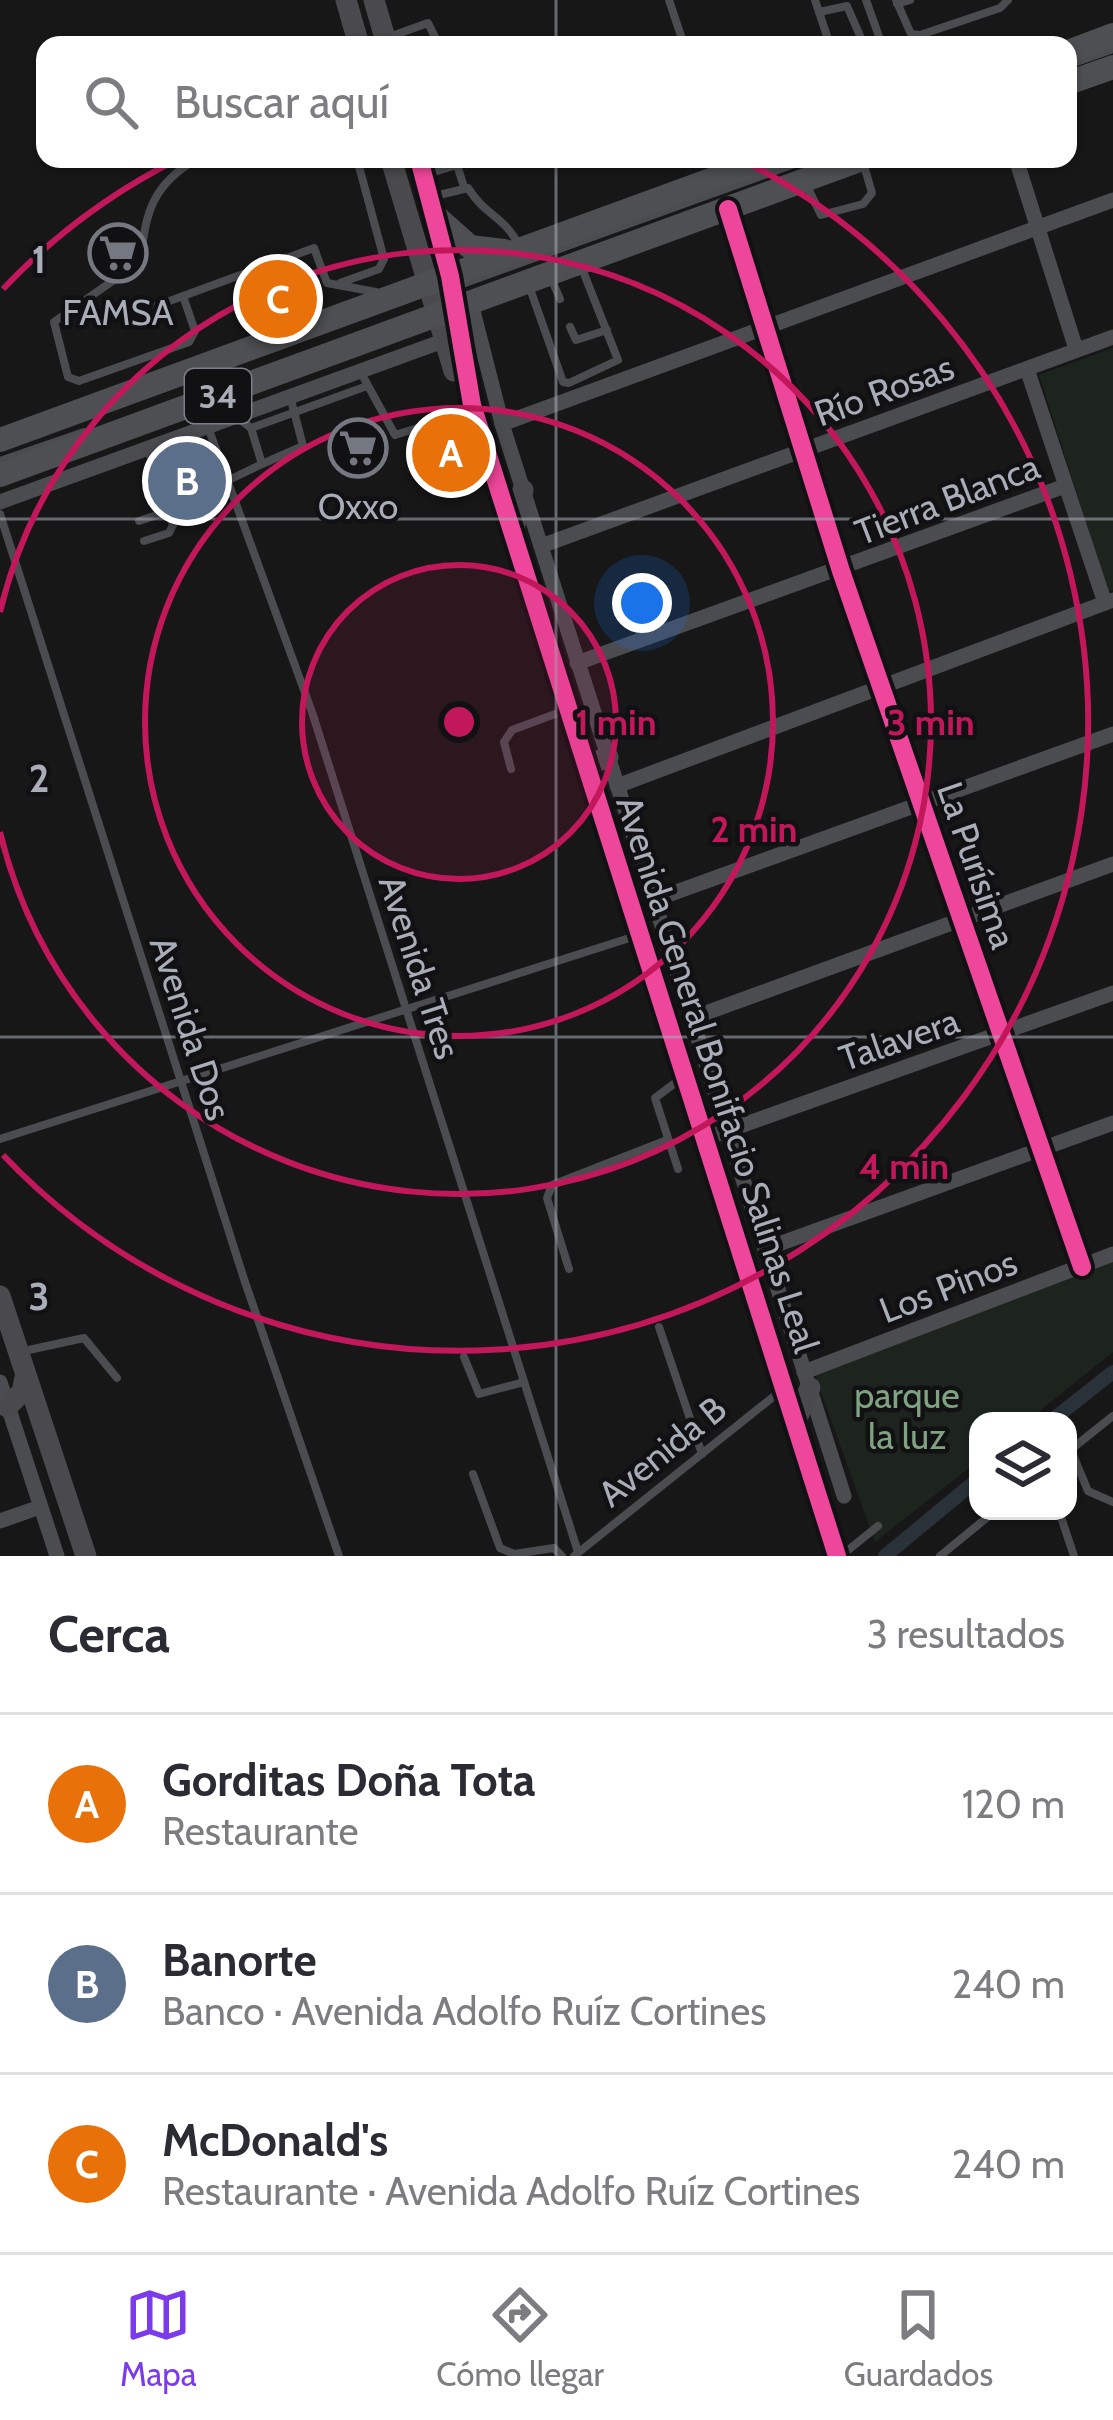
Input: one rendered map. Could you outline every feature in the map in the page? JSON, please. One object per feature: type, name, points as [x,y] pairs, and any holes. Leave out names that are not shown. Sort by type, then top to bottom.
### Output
[{"type":"main road","points":[[1077,49],[1113,35]]},
{"type":"main road","points":[[1077,76],[1113,63]]},
{"type":"main road","name":"34","points":[[0,475],[346,366],[440,297],[516,250],[720,168]]},
{"type":"main road","name":"34","points":[[0,440],[146,386],[174,362],[538,278],[728,208],[806,170]]},
{"type":"main road","points":[[432,206],[470,247],[516,250]]},
{"type":"street","points":[[346,0],[356,36]]},
{"type":"street","points":[[374,0],[384,36]]},
{"type":"street","name":"Avenida General Bonifacio Salinas Leal","points":[[394,168],[440,297],[838,1556]]},
{"type":"street","name":"Avenida General Bonifacio Salinas Leal","points":[[421,168],[432,206],[440,297]]},
{"type":"street","points":[[1019,168],[1076,350]]},
{"type":"street","points":[[502,424],[1113,200]]},
{"type":"street","name":"La Purísima","points":[[728,208],[880,688],[1082,1267]]},
{"type":"street","points":[[440,297],[502,424],[844,1496]]},
{"type":"street","name":"Río Rosas","points":[[541,546],[1113,337]]},
{"type":"street","points":[[0,502],[148,448],[203,414],[235,415],[346,366],[450,339]]},
{"type":"street","points":[[617,786],[1109,601],[1027,369]]},
{"type":"street","name":"Tierra Blanca","points":[[577,663],[1065,486]]},
{"type":"street","points":[[513,533],[523,490]]},
{"type":"street","points":[[654,900],[1113,734]]},
{"type":"street","points":[[585,766],[608,757]]},
{"type":"street","points":[[692,1018],[1113,864]]},
{"type":"street","name":"Talavera","points":[[704,1139],[1113,994]]},
{"type":"street","points":[[765,1250],[1113,1123]]},
{"type":"street","name":"Los Pinos","points":[[807,1380],[1113,1254]]},
{"type":"street","points":[[0,1296],[86,1556]]},
{"type":"street","points":[[4,1408],[22,1392],[21,1365]]},
{"type":"street","points":[[795,1423],[807,1380]]},
{"type":"street","points":[[0,1382],[4,1408],[57,1556]]},
{"type":"street","points":[[4,1408],[37,1412]]},
{"type":"street","points":[[0,1521],[40,1507]]},
{"type":"lane","points":[[669,0],[682,36]]},
{"type":"lane","points":[[815,0],[827,36]]},
{"type":"lane","points":[[866,0],[879,36]]},
{"type":"lane","points":[[910,0],[897,2],[911,34],[920,35],[1000,8],[1008,0]]},
{"type":"lane","points":[[819,12],[848,6],[860,36]]},
{"type":"lane","points":[[399,36],[428,23],[434,36]]},
{"type":"lane","points":[[1077,62],[1113,49]]},
{"type":"lane","points":[[182,168],[154,196],[143,226],[141,261],[54,322],[53,336],[74,382],[137,361],[174,362],[195,331],[183,296]]},
{"type":"lane","points":[[339,284],[379,269],[384,259],[359,168]]},
{"type":"lane","points":[[458,168],[464,187],[488,212],[506,221],[516,250]]},
{"type":"lane","points":[[366,333],[440,297],[809,168]]},
{"type":"lane","points":[[361,320],[806,170],[821,215],[863,204],[872,193],[865,168]]},
{"type":"lane","points":[[432,206],[464,187]]},
{"type":"lane","points":[[156,306],[314,248],[327,283],[440,297]]},
{"type":"lane","points":[[538,278],[563,382],[616,364],[580,263]]},
{"type":"lane","points":[[538,278],[560,299]]},
{"type":"lane","points":[[570,327],[576,340],[607,330]]},
{"type":"lane","points":[[0,451],[292,346]]},
{"type":"lane","points":[[0,460],[296,358]]},
{"type":"lane","points":[[137,361],[146,386]]},
{"type":"lane","points":[[346,366],[368,386],[395,435],[473,408]]},
{"type":"lane","points":[[251,428],[368,386]]},
{"type":"lane","points":[[229,480],[303,446],[290,394]]},
{"type":"lane","name":"Avenida Tres","points":[[203,414],[312,712],[576,1554]]},
{"type":"lane","points":[[235,415],[251,428],[262,464]]},
{"type":"lane","points":[[145,541],[172,530],[148,448]]},
{"type":"lane","points":[[139,521],[170,511]]},
{"type":"lane","name":"Avenida Dos","points":[[0,514],[338,1556]]},
{"type":"lane","points":[[511,769],[504,742],[512,730],[567,710]]},
{"type":"lane","points":[[0,1139],[640,934]]},
{"type":"lane","points":[[678,1168],[655,1098],[684,1076]]},
{"type":"lane","points":[[569,1269],[547,1198],[552,1185],[667,1140]]},
{"type":"lane","points":[[658,1327],[702,1454]]},
{"type":"lane","points":[[21,1365],[38,1345],[84,1338],[117,1378]]},
{"type":"lane","points":[[464,1357],[479,1394],[524,1382]]},
{"type":"lane","name":"Avenida B","points":[[576,1554],[784,1388]]},
{"type":"lane","points":[[1077,1445],[1113,1416]]},
{"type":"lane","points":[[1077,1467],[1088,1491],[1113,1502]]},
{"type":"lane","points":[[473,1474],[500,1548],[514,1554],[554,1547],[562,1556]]},
{"type":"lane","points":[[940,1556],[984,1520]]},
{"type":"lane","points":[[1061,1520],[1074,1556]]},
{"type":"lane","points":[[838,1556],[878,1526]]},
{"type":"green space","points":[[1113,348],[1113,590],[1108,591],[1039,375]]},
{"type":"green space","name":"parque la luz","points":[[1113,1254],[1113,1352],[1038,1412],[969,1412],[969,1468],[875,1542],[815,1375]]},
{"type":"waterway","points":[[1062,1412],[1113,1372]]},
{"type":"waterway","points":[[885,1556],[969,1486]]},
{"type":"cycle path","points":[[421,168],[450,276],[472,405],[837,1556]]},
{"type":"cycle path","points":[[728,209],[841,571],[1082,1267]]},
{"type":"place","name":"FAMSA","points":[[118,253]]},
{"type":"place","name":"McDonald's","points":[[278,299]]},
{"type":"place","name":"Oxxo","points":[[358,448]]},
{"type":"place","name":"Gorditas Doña Tota","points":[[451,453]]},
{"type":"place","name":"Banorte","points":[[187,481]]}]
